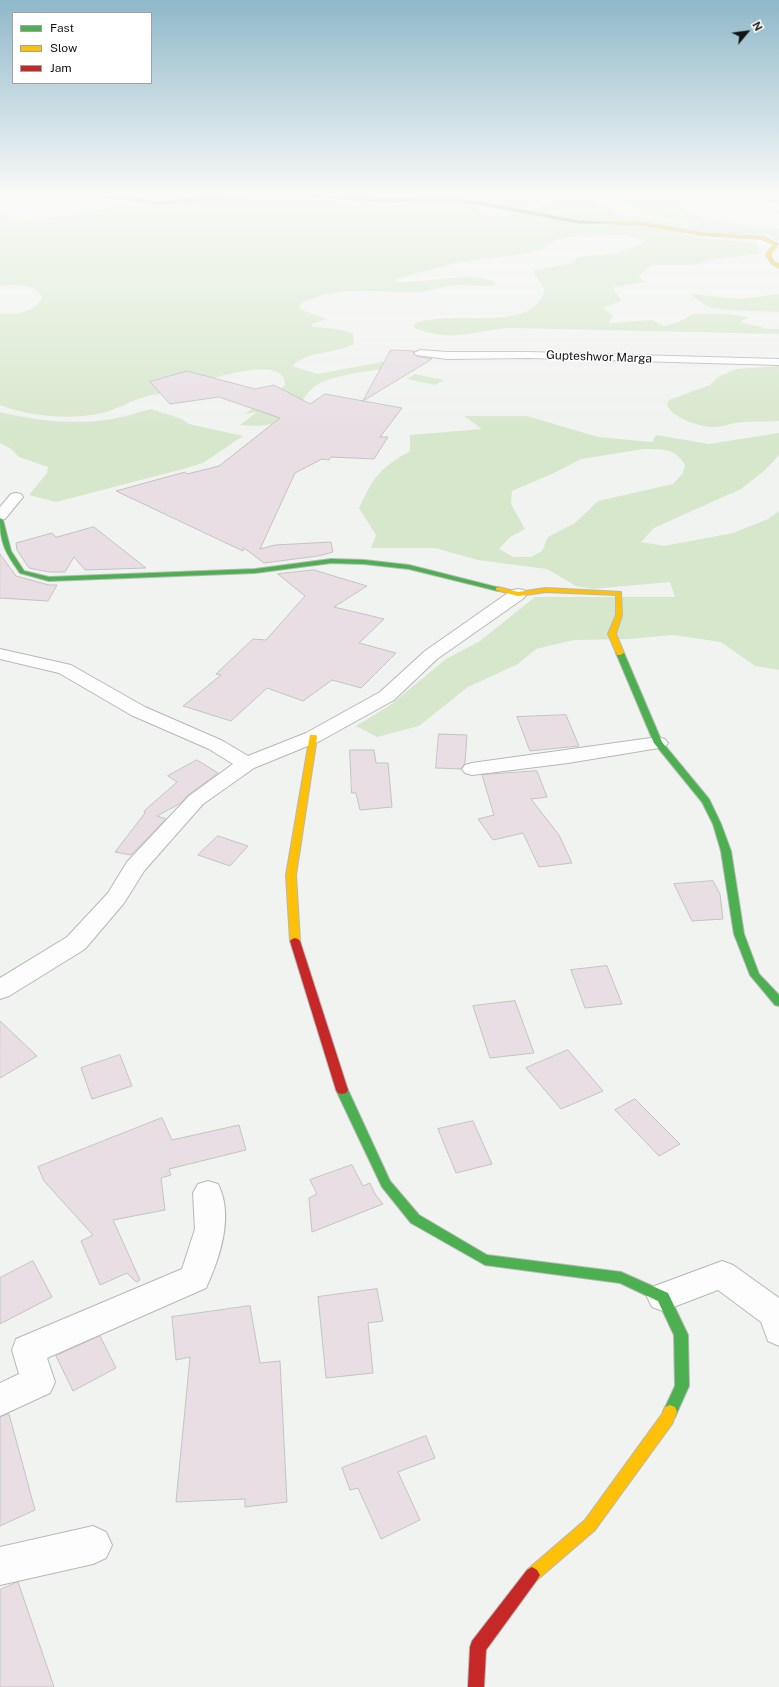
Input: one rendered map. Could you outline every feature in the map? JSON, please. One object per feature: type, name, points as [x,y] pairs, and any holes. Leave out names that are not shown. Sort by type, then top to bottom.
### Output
[{"type":"street","name":"Gupteshwor Marga","points":[[420,353],[448,357],[528,355],[720,362],[779,362]]},
{"type":"street","points":[[0,516],[16,497]]},
{"type":"street","points":[[0,520],[8,551],[22,572],[49,579],[254,571],[331,561],[364,562],[409,567],[518,594],[546,590],[619,593],[619,615],[612,634],[658,743],[706,801],[717,824],[726,851],[739,934],[755,975],[779,1002]]},
{"type":"street","points":[[0,990],[76,943],[116,898],[135,867],[196,800],[247,764],[313,737],[387,696],[431,655],[518,594]]},
{"type":"street","points":[[0,654],[65,669],[92,683],[138,711],[216,745],[247,764]]},
{"type":"street","points":[[313,737],[292,875],[294,943],[338,1080],[386,1184],[415,1219],[485,1260],[621,1278],[663,1297],[681,1335],[682,1386],[667,1419],[590,1525],[528,1578],[478,1647],[476,1687]]},
{"type":"street","points":[[472,769],[568,757],[658,743]]},
{"type":"street","points":[[0,1400],[38,1382],[28,1350],[195,1278],[210,1229],[208,1193]]},
{"type":"street","points":[[663,1297],[722,1275],[775,1314],[779,1331]]},
{"type":"street","points":[[0,1566],[93,1545]]},
{"type":"green space","points":[[0,273],[419,273],[396,279],[396,282],[466,277],[491,280],[497,285],[458,285],[413,292],[342,292],[315,297],[302,303],[299,307],[302,310],[327,319],[311,324],[313,327],[338,329],[353,334],[354,344],[338,350],[313,355],[298,361],[292,366],[318,374],[387,361],[388,369],[350,374],[320,383],[309,391],[299,406],[285,418],[272,424],[258,426],[240,425],[257,412],[244,414],[276,393],[285,385],[281,375],[270,370],[254,370],[215,378],[172,392],[151,395],[102,413],[90,415],[64,417],[37,415],[0,405],[0,313],[12,314],[24,312],[34,307],[42,298],[35,289],[30,287],[17,285],[0,286]]},
{"type":"green space","points":[[534,273],[643,273],[639,276],[644,282],[613,287],[621,301],[603,308],[613,316],[609,323],[652,320],[665,326],[679,322],[693,314],[726,314],[749,317],[740,322],[769,329],[779,329],[779,334],[509,328],[460,335],[442,335],[414,328],[414,324],[428,320],[444,318],[496,318],[512,316],[526,311],[538,303],[545,290]]},
{"type":"green space","points":[[690,294],[741,299],[779,294],[779,312],[726,310],[708,307]]},
{"type":"green space","points":[[779,366],[779,421],[740,422],[717,427],[707,427],[680,418],[670,410],[667,405],[669,400],[710,385],[718,377],[736,369]]},
{"type":"green space","points":[[415,374],[444,380],[435,385],[407,379]]},
{"type":"green space","points":[[151,409],[182,419],[189,424],[243,436],[203,463],[56,502],[29,495],[47,473],[48,467],[19,457],[10,448],[0,443],[0,412],[42,420],[84,422],[117,418]]},
{"type":"green space","points":[[464,416],[527,416],[598,437],[652,442],[656,435],[709,444],[779,433],[779,455],[764,471],[741,489],[654,528],[641,542],[664,546],[733,533],[768,519],[779,511],[779,670],[755,666],[721,642],[673,635],[629,639],[574,640],[536,649],[518,664],[468,687],[419,726],[377,737],[356,726],[389,706],[446,659],[480,641],[535,597],[675,597],[670,582],[593,589],[576,586],[547,569],[478,560],[435,548],[371,548],[376,535],[359,508],[378,474],[391,463],[410,451],[410,435],[482,429]],"holes":[[[644,449],[668,451],[677,455],[685,465],[683,473],[673,484],[598,501],[575,523],[548,537],[542,551],[531,557],[513,557],[499,549],[510,537],[525,529],[511,504],[512,491],[556,472],[581,459]]]},
{"type":"building","points":[[391,350],[415,351],[413,353],[416,356],[432,359],[363,401]]},
{"type":"building","points":[[187,371],[255,389],[274,385],[310,404],[325,394],[402,408],[380,437],[388,437],[374,459],[331,457],[329,460],[322,459],[295,473],[260,549],[275,545],[331,542],[333,552],[318,556],[264,563],[244,548],[243,551],[116,491],[185,472],[187,474],[219,466],[280,418],[219,397],[170,404],[150,382]]},
{"type":"building","points":[[94,527],[146,568],[85,570],[74,557],[65,572],[49,572],[29,568],[17,550],[16,543],[52,533],[56,537]]},
{"type":"building","points":[[0,554],[16,576],[49,585],[57,585],[48,601],[0,598]]},
{"type":"building","points":[[314,570],[367,586],[334,607],[384,619],[359,643],[396,653],[361,688],[332,680],[303,701],[267,688],[231,721],[183,706],[221,675],[216,674],[253,639],[266,640],[305,596],[278,574]]},
{"type":"building","points":[[566,715],[579,746],[530,751],[517,717]]},
{"type":"building","points":[[439,734],[467,735],[465,763],[461,769],[436,768]]},
{"type":"building","points":[[350,750],[374,750],[376,763],[388,763],[392,807],[360,810],[356,793],[352,793]]},
{"type":"building","points":[[197,760],[218,773],[188,795],[181,803],[157,816],[166,819],[131,855],[115,852],[145,813],[144,811],[177,782],[168,776]]},
{"type":"building","points":[[537,771],[547,797],[531,799],[559,835],[572,863],[539,867],[523,833],[493,840],[478,819],[494,815],[482,775]]},
{"type":"building","points":[[218,836],[248,846],[230,866],[198,855]]},
{"type":"building","points":[[713,881],[720,894],[723,919],[692,921],[674,884]]},
{"type":"building","points":[[607,966],[622,1004],[585,1008],[571,970]]},
{"type":"building","points":[[515,1001],[534,1053],[490,1058],[473,1006]]},
{"type":"building","points":[[0,1021],[37,1056],[0,1078]]},
{"type":"building","points":[[568,1050],[603,1091],[561,1109],[526,1068]]},
{"type":"building","points":[[120,1055],[132,1086],[92,1099],[81,1068]]},
{"type":"building","points":[[635,1099],[680,1144],[659,1156],[615,1110]]},
{"type":"building","points":[[162,1118],[172,1140],[239,1125],[246,1150],[169,1169],[171,1175],[161,1178],[165,1210],[113,1220],[140,1280],[136,1282],[127,1273],[100,1285],[81,1241],[93,1235],[44,1181],[38,1167]]},
{"type":"building","points":[[473,1121],[492,1164],[456,1173],[438,1129]]},
{"type":"building","points":[[352,1165],[363,1186],[370,1183],[375,1194],[383,1204],[312,1232],[309,1198],[317,1194],[310,1180]]},
{"type":"building","points":[[33,1261],[52,1297],[0,1324],[0,1278]]},
{"type":"building","points":[[377,1289],[383,1321],[368,1323],[373,1373],[326,1378],[318,1297]]},
{"type":"building","points":[[250,1306],[260,1363],[280,1361],[287,1502],[245,1507],[245,1499],[176,1502],[190,1357],[176,1360],[172,1317]]},
{"type":"building","points":[[100,1336],[116,1368],[73,1391],[56,1356]]},
{"type":"building","points":[[9,1414],[35,1510],[0,1526],[0,1417]]},
{"type":"building","points":[[426,1436],[435,1458],[398,1472],[420,1520],[381,1539],[358,1488],[350,1490],[342,1468]]},
{"type":"building","points":[[18,1582],[54,1687],[0,1687],[0,1590]]},
{"type":"traffic: fast","points":[[0,520],[8,551],[22,572],[49,579],[255,571],[331,561],[364,562],[409,567],[498,589]]},
{"type":"traffic: fast","points":[[620,653],[658,743],[706,801],[717,824],[726,851],[739,934],[755,975],[779,1002]]},
{"type":"traffic: fast","points":[[342,1090],[386,1184],[415,1219],[485,1260],[621,1278],[663,1297],[681,1335],[682,1386],[670,1412]]},
{"type":"traffic: slow","points":[[498,589],[518,594],[546,590],[619,593],[619,615],[612,634],[620,653]]},
{"type":"traffic: slow","points":[[295,941],[291,875],[313,737]]},
{"type":"traffic: slow","points":[[532,1575],[590,1525],[667,1419],[670,1412]]},
{"type":"traffic: jam","points":[[295,941],[342,1090]]},
{"type":"traffic: jam","points":[[476,1687],[478,1647],[532,1575]]}]
